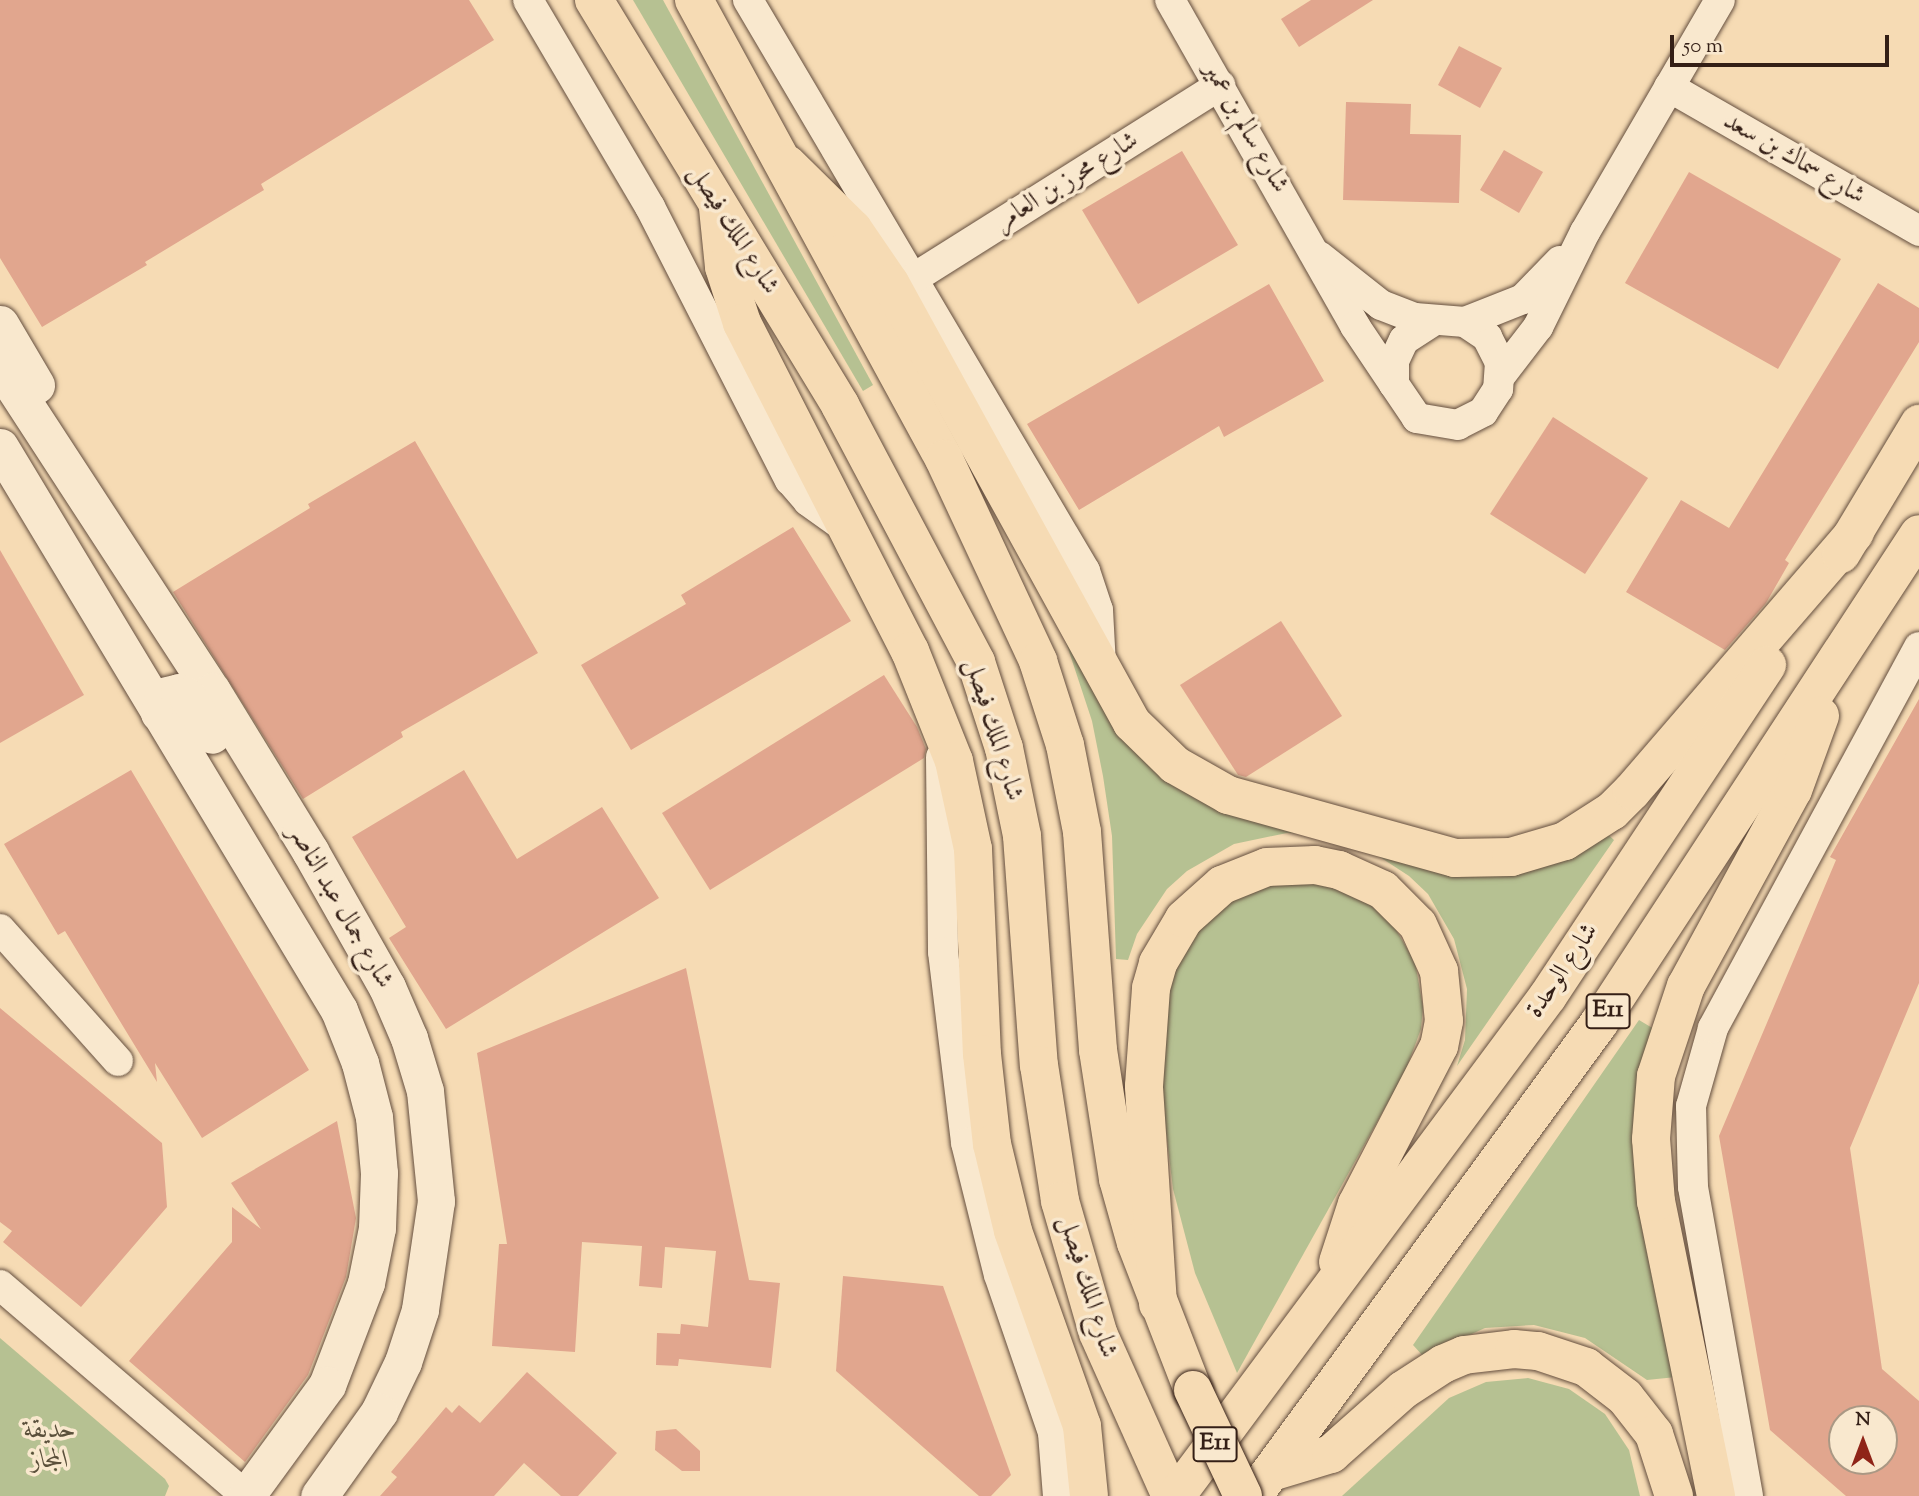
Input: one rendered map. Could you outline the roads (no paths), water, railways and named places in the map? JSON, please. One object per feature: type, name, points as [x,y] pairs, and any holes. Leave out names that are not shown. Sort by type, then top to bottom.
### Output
[{"type":"main road","name":"شارع الملك فيصل","points":[[594,0],[878,473],[976,662],[991,704],[1022,836],[1039,1065],[1060,1200],[1098,1333],[1145,1445],[1173,1496]]},
{"type":"main road","points":[[694,0],[787,164],[944,459],[1020,620],[1052,703],[1082,832],[1105,1115],[1136,1243],[1158,1304],[1193,1390],[1243,1496]]},
{"type":"main road","points":[[787,164],[853,229],[890,283],[1051,569],[1114,697],[1152,745],[1219,790],[1427,853],[1464,859],[1511,857],[1565,841],[1612,811],[1855,533]]},
{"type":"main road","points":[[718,208],[724,267],[742,323],[849,531],[939,718],[954,761],[973,849],[983,1066],[992,1144],[1013,1231],[1082,1426],[1089,1496]]},
{"type":"main road","name":"شارع الوحدة","points":[[1173,1496],[1329,1292],[1548,996],[1855,533],[1919,424]]},
{"type":"main road","name":"E11","points":[[1262,1484],[1600,1024],[1840,662],[1919,534]]},
{"type":"main road","points":[[1716,1496],[1656,1202],[1650,1139],[1656,1076],[1686,986],[1793,790],[1840,662]]},
{"type":"main road","points":[[1158,1304],[1144,1086],[1147,1014],[1158,964],[1184,919],[1222,885],[1267,867],[1291,864],[1339,870],[1383,890],[1401,906],[1431,947],[1444,996],[1439,1046],[1357,1204],[1329,1292]]},
{"type":"main road","points":[[1262,1484],[1331,1454],[1403,1390],[1443,1364],[1465,1355],[1514,1349],[1538,1351],[1586,1367],[1625,1396],[1654,1434],[1674,1496]]},
{"type":"street","points":[[528,0],[650,207],[790,480],[808,501],[849,531]]},
{"type":"street","points":[[748,0],[1086,571],[1098,610],[1101,670]]},
{"type":"street","name":"شارع سالم بن عمير","points":[[1170,0],[1318,256],[1355,326],[1394,384]]},
{"type":"street","points":[[1586,232],[1522,299],[1465,322],[1433,321],[1404,340],[1394,361],[1394,384],[1407,408],[1418,418],[1458,425],[1472,421],[1492,402],[1501,375],[1538,327],[1586,232],[1720,0]]},
{"type":"street","name":"شارع محرز بن العامر","points":[[914,278],[1220,85]]},
{"type":"street","name":"شارع سماك بن سعد","points":[[1668,87],[1919,231]]},
{"type":"street","name":"شارع سالم بن عمير","points":[[1318,256],[1381,306],[1433,321]]},
{"type":"street","points":[[1465,322],[1495,349],[1501,375]]},
{"type":"street","points":[[0,324],[36,384],[51,450]]},
{"type":"street","name":"شارع جمال عبد الناصر","points":[[0,366],[51,450],[282,804],[387,987],[409,1038],[433,1145],[431,1256],[420,1310],[403,1362],[379,1412],[319,1496]]},
{"type":"street","name":"شارع جمال عبد الناصر","points":[[0,447],[339,1010],[360,1063],[375,1131],[379,1172],[377,1228],[366,1283],[348,1336],[311,1412],[246,1496]]},
{"type":"street","points":[[1748,1496],[1693,1187],[1690,1106],[1713,1028],[1919,647]]},
{"type":"street","points":[[159,713],[159,704],[170,692],[187,696],[242,783],[260,797],[282,804]]},
{"type":"street","points":[[939,718],[943,952],[956,1079],[988,1234],[1053,1433],[1058,1496]]},
{"type":"street","points":[[0,929],[118,1061]]},
{"type":"street","points":[[0,1285],[246,1496]]},
{"type":"park label","name":"حديقة المجاز","points":[[50,1446]]}]
